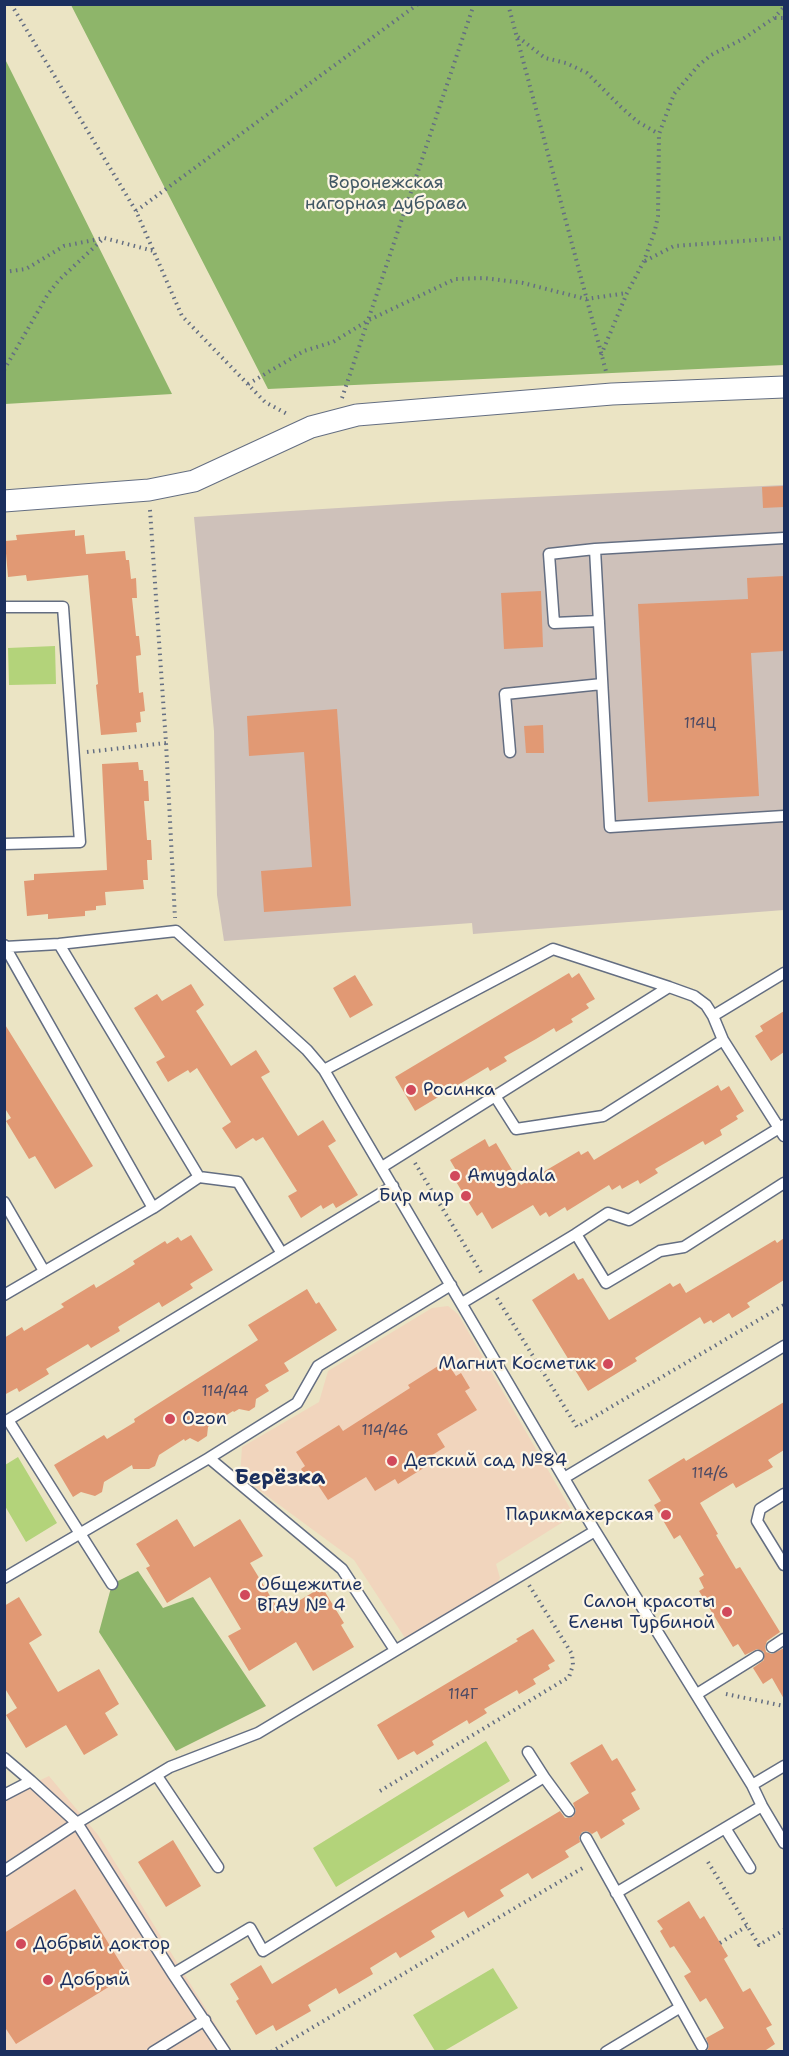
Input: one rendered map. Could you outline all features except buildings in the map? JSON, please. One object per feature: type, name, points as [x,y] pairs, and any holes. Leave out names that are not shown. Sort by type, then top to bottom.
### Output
[{"type":"street","points":[[4,501],[148,490],[194,481],[311,427],[357,415],[612,394],[784,387]]},
{"type":"lane","points":[[599,621],[554,623],[549,554],[595,549],[784,538]]},
{"type":"lane","points":[[595,549],[610,826],[784,816]]},
{"type":"lane","points":[[4,607],[63,607],[80,842],[4,844]]},
{"type":"lane","points":[[510,752],[505,694],[602,684]]},
{"type":"lane","points":[[153,1208],[5,946],[59,944],[176,931],[307,1050],[324,1070],[595,1531],[697,1694],[784,1843]]},
{"type":"lane","points":[[59,944],[199,1177]]},
{"type":"lane","points":[[324,1070],[553,949],[694,996],[706,1005],[723,1040],[783,1129],[629,1220],[608,1213],[462,1303]]},
{"type":"lane","points":[[713,1016],[784,974]]},
{"type":"lane","points":[[382,1167],[669,987]]},
{"type":"lane","points":[[495,1096],[516,1129],[603,1116],[723,1040]]},
{"type":"lane","points":[[4,1295],[153,1208],[199,1177],[238,1182],[281,1252]]},
{"type":"lane","points":[[576,1234],[606,1283],[660,1251],[684,1246],[784,1183]]},
{"type":"lane","points":[[112,1584],[6,1421],[393,1186]]},
{"type":"lane","points":[[4,1202],[44,1271]]},
{"type":"lane","points":[[4,1578],[209,1458],[297,1403],[318,1366],[451,1285]]},
{"type":"lane","points":[[564,1478],[784,1346]]},
{"type":"lane","points":[[209,1458],[342,1569],[395,1650]]},
{"type":"lane","points":[[784,1494],[760,1509],[758,1521],[784,1565]]},
{"type":"lane","points":[[4,1870],[170,1767],[258,1733],[595,1531]]},
{"type":"lane","points":[[772,1647],[784,1640]]},
{"type":"lane","points":[[697,1694],[758,1656]]},
{"type":"lane","points":[[528,1752],[569,1811]]},
{"type":"lane","points":[[4,1758],[77,1823],[225,2052]]},
{"type":"lane","points":[[752,1785],[784,1766]]},
{"type":"lane","points":[[157,1776],[218,1867]]},
{"type":"lane","points":[[173,1974],[250,1928],[262,1950],[544,1777]]},
{"type":"lane","points":[[4,1795],[31,1781]]},
{"type":"lane","points":[[616,1893],[762,1806]]},
{"type":"lane","points":[[725,1828],[750,1868]]},
{"type":"lane","points":[[586,1838],[702,2046]]},
{"type":"lane","points":[[606,2052],[679,2008]]},
{"type":"lane","points":[[153,2052],[205,2020]]},
{"type":"path","points":[[11,4],[136,211],[183,316],[265,402],[311,427]]},
{"type":"path","points":[[136,211],[418,4]]},
{"type":"path","points":[[334,422],[474,4]]},
{"type":"path","points":[[508,4],[612,394]]},
{"type":"path","points":[[601,355],[627,293],[644,261],[655,230],[658,134],[674,94],[698,66],[719,50],[743,39],[774,18],[784,7]]},
{"type":"path","points":[[774,18],[784,18]]},
{"type":"path","points":[[517,37],[545,58],[566,63],[586,73],[638,122],[658,134]]},
{"type":"path","points":[[4,272],[26,269],[64,246],[104,238],[155,251]]},
{"type":"path","points":[[4,370],[48,294],[59,280],[104,238]]},
{"type":"path","points":[[644,261],[674,246],[784,238]]},
{"type":"path","points":[[248,384],[304,351],[333,342],[369,320],[455,279],[484,278],[523,283],[586,299],[627,293]]},
{"type":"path","points":[[148,490],[166,743],[176,931]]},
{"type":"path","points":[[74,753],[166,743]]},
{"type":"path","points":[[577,1427],[784,1305]]},
{"type":"path","points":[[380,1791],[569,1677],[573,1665],[572,1654],[522,1575]]},
{"type":"path","points":[[715,1683],[721,1693],[784,1706]]},
{"type":"path","points":[[272,2052],[597,1860]]},
{"type":"path","points":[[708,1862],[759,1945],[784,1929]]},
{"type":"path","points":[[720,1943],[747,1926]]},
{"type":"shaded area","points":[[784,485],[784,910],[473,934],[472,923],[224,941],[217,895],[214,731],[194,517],[451,501]]},
{"type":"shaded area","name":"Детский сад №84","points":[[448,1306],[458,1314],[574,1515],[496,1564],[500,1578],[488,1596],[409,1644],[354,1560],[240,1476],[242,1447],[319,1402],[328,1371],[432,1308]]},
{"type":"shaded area","points":[[49,1776],[98,1835],[232,2051],[5,2051],[4,1797]]},
{"type":"green space","name":"Воронежская нагорная дубрава","points":[[71,5],[784,5],[784,365],[268,389]]},
{"type":"green space","points":[[5,59],[172,394],[5,404]]},
{"type":"green space","points":[[55,646],[56,684],[9,685],[8,648]]},
{"type":"green space","points":[[18,1457],[57,1523],[26,1542],[5,1506],[5,1465]]},
{"type":"green space","points":[[138,1571],[163,1608],[193,1597],[266,1706],[176,1751],[99,1632],[112,1584]]},
{"type":"green space","points":[[486,1741],[510,1781],[336,1887],[313,1848]]},
{"type":"green space","points":[[493,1968],[518,2008],[444,2051],[435,2051],[413,2015]]},
{"type":"place","name":"Росинка","points":[[411,1090]]},
{"type":"place","name":"Amygdala","points":[[455,1176]]},
{"type":"place","name":"Бир мир","points":[[466,1196]]},
{"type":"place","name":"Магнит Косметик","points":[[608,1364]]},
{"type":"place","name":"Ozon","points":[[170,1419]]},
{"type":"place","name":"Детский сад №84","points":[[392,1461]]},
{"type":"place","name":"Парикмахерская","points":[[666,1515]]},
{"type":"place","name":"Общежитие ВГАУ № 4","points":[[245,1595]]},
{"type":"place","name":"Салон красоты Елены Турбиной","points":[[727,1612]]},
{"type":"place","name":"Добрый доктор","points":[[21,1944]]},
{"type":"place","name":"Добрый","points":[[48,1980]]},
{"type":"district","name":"Берёзка","points":[[280,1479]]}]
